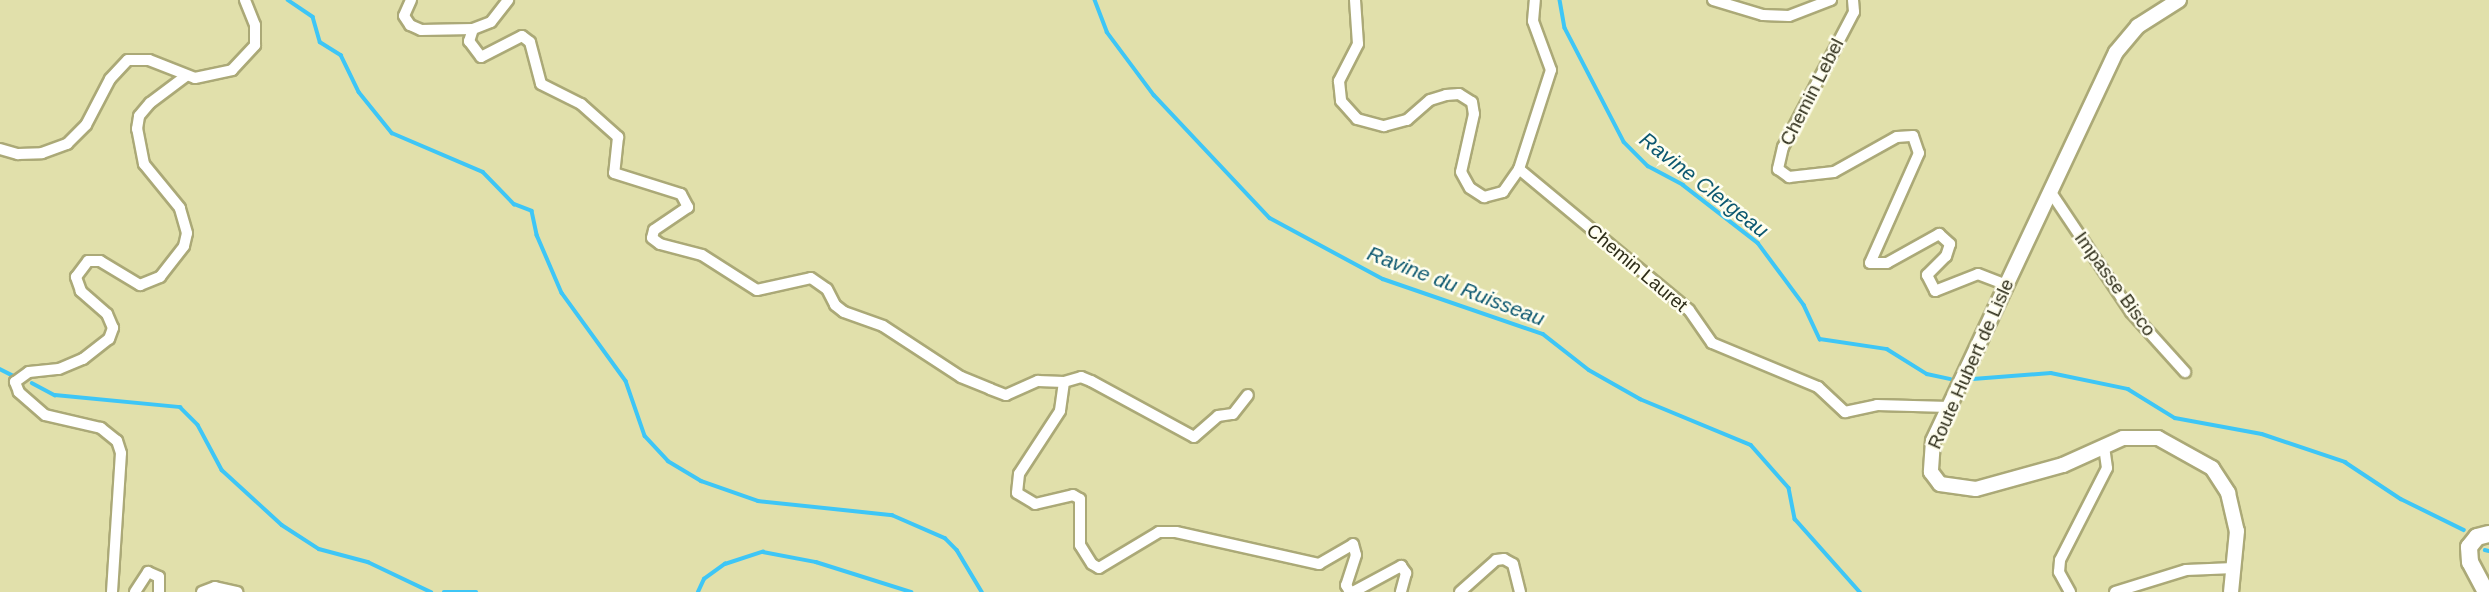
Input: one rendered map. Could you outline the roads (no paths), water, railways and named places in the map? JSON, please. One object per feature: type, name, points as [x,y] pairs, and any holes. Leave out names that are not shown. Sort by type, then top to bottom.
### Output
[{"type":"main road","name":"Route Hubert de Lisle","points":[[2179,0],[2138,26],[2116,52],[1933,441],[1931,472],[1940,484],[1961,489],[2063,465],[2134,436],[2158,438],[2212,468],[2234,508],[2234,568],[2231,592]]},
{"type":"main road","points":[[2486,592],[2470,562],[2469,547],[2477,537],[2489,534]]},
{"type":"street","points":[[0,149],[18,154],[43,153],[67,144],[86,125],[110,79],[128,60],[149,60],[186,76],[213,77],[247,58],[256,45],[255,26],[245,0]]},
{"type":"street","points":[[411,0],[404,16],[410,25],[421,30],[473,29],[491,22],[508,0]]},
{"type":"street","points":[[1355,0],[1358,44],[1339,81],[1341,101],[1357,119],[1384,126],[1407,120],[1430,100],[1459,94],[1472,102],[1474,114],[1461,172],[1469,188],[1484,197],[1503,192],[1518,169],[1550,70],[1533,21],[1535,0]]},
{"type":"street","points":[[1713,0],[1763,15],[1789,16],[1831,0]]},
{"type":"street","name":"Chemin Lebel","points":[[1853,0],[1854,12],[1783,147],[1777,169],[1789,177],[1834,172],[1897,137],[1913,136],[1919,153],[1870,263],[1887,263],[1939,234],[1950,244],[1946,256],[1927,275],[1935,291],[1979,274],[2007,285]]},
{"type":"street","points":[[473,29],[469,41],[481,57],[522,36],[530,42],[541,84],[581,104],[618,137],[614,173],[681,194],[688,208],[654,230],[652,238],[660,244],[702,256],[757,290],[811,278],[827,289],[835,305],[844,312],[883,326],[961,377],[1006,395],[1038,381],[1064,382],[1081,377],[1194,437],[1218,416],[1233,414],[1248,395]]},
{"type":"street","points":[[112,592],[121,453],[117,441],[101,428],[45,415],[19,392],[15,382],[29,372],[59,369],[83,359],[109,339],[113,328],[107,314],[81,290],[76,277],[88,261],[100,261],[140,285],[160,277],[184,246],[187,233],[180,208],[144,164],[137,129],[139,116],[150,103],[186,76]]},
{"type":"street","name":"Chemin Lauret","points":[[1518,169],[1689,310],[1712,343],[1818,387],[1845,412],[1877,405],[1949,407]]},
{"type":"street","name":"Impasse Bisco","points":[[2050,191],[2131,312],[2185,372]]},
{"type":"street","points":[[1064,382],[1060,411],[1019,474],[1017,493],[1035,504],[1073,495],[1080,499],[1080,545],[1092,564],[1099,568],[1159,532],[1176,532],[1308,563],[1331,559],[1353,544],[1356,555],[1346,585],[1351,592],[1401,566],[1406,573],[1401,592]]},
{"type":"street","points":[[2070,592],[2059,572],[2060,560],[2107,468],[2105,446]]},
{"type":"street","points":[[1460,592],[1496,560],[1504,559],[1513,564],[1520,592]]},
{"type":"street","points":[[2115,592],[2186,570],[2234,568]]},
{"type":"street","points":[[135,592],[148,572],[159,577],[159,592]]},
{"type":"street","points":[[202,592],[215,587],[237,592]]},
{"type":"waterway","points":[[288,0],[313,17],[320,42],[341,55],[359,92],[392,133],[483,172],[514,204],[532,211],[537,235],[562,293],[626,381],[645,436],[668,461],[701,481],[758,501],[892,515],[945,538],[957,550],[982,592]]},
{"type":"waterway","name":"Ravine du Ruisseau","points":[[1095,0],[1107,32],[1154,95],[1270,218],[1383,279],[1543,334],[1589,370],[1640,399],[1751,445],[1789,488],[1795,519],[1860,592]]},
{"type":"waterway","name":"Ravine Clergeau","points":[[1560,0],[1565,28],[1624,142],[1648,166],[1683,185],[1758,243],[1804,305],[1820,339],[1887,349],[1927,374],[1950,379]]},
{"type":"waterway","points":[[0,369],[16,377]]},
{"type":"waterway","name":"Ravine Clergeau","points":[[1973,379],[2051,373],[2128,389],[2175,418],[2262,434],[2345,462],[2401,499],[2464,530]]},
{"type":"waterway","points":[[32,383],[55,395],[180,407],[198,425],[222,470],[282,525],[319,549],[368,562],[431,592]]},
{"type":"waterway","name":"Ravine Clergeau","points":[[2485,550],[2489,551]]},
{"type":"waterway","points":[[698,592],[704,579],[725,564],[763,552],[816,562],[911,592]]},
{"type":"waterway","points":[[444,592],[476,592]]}]
